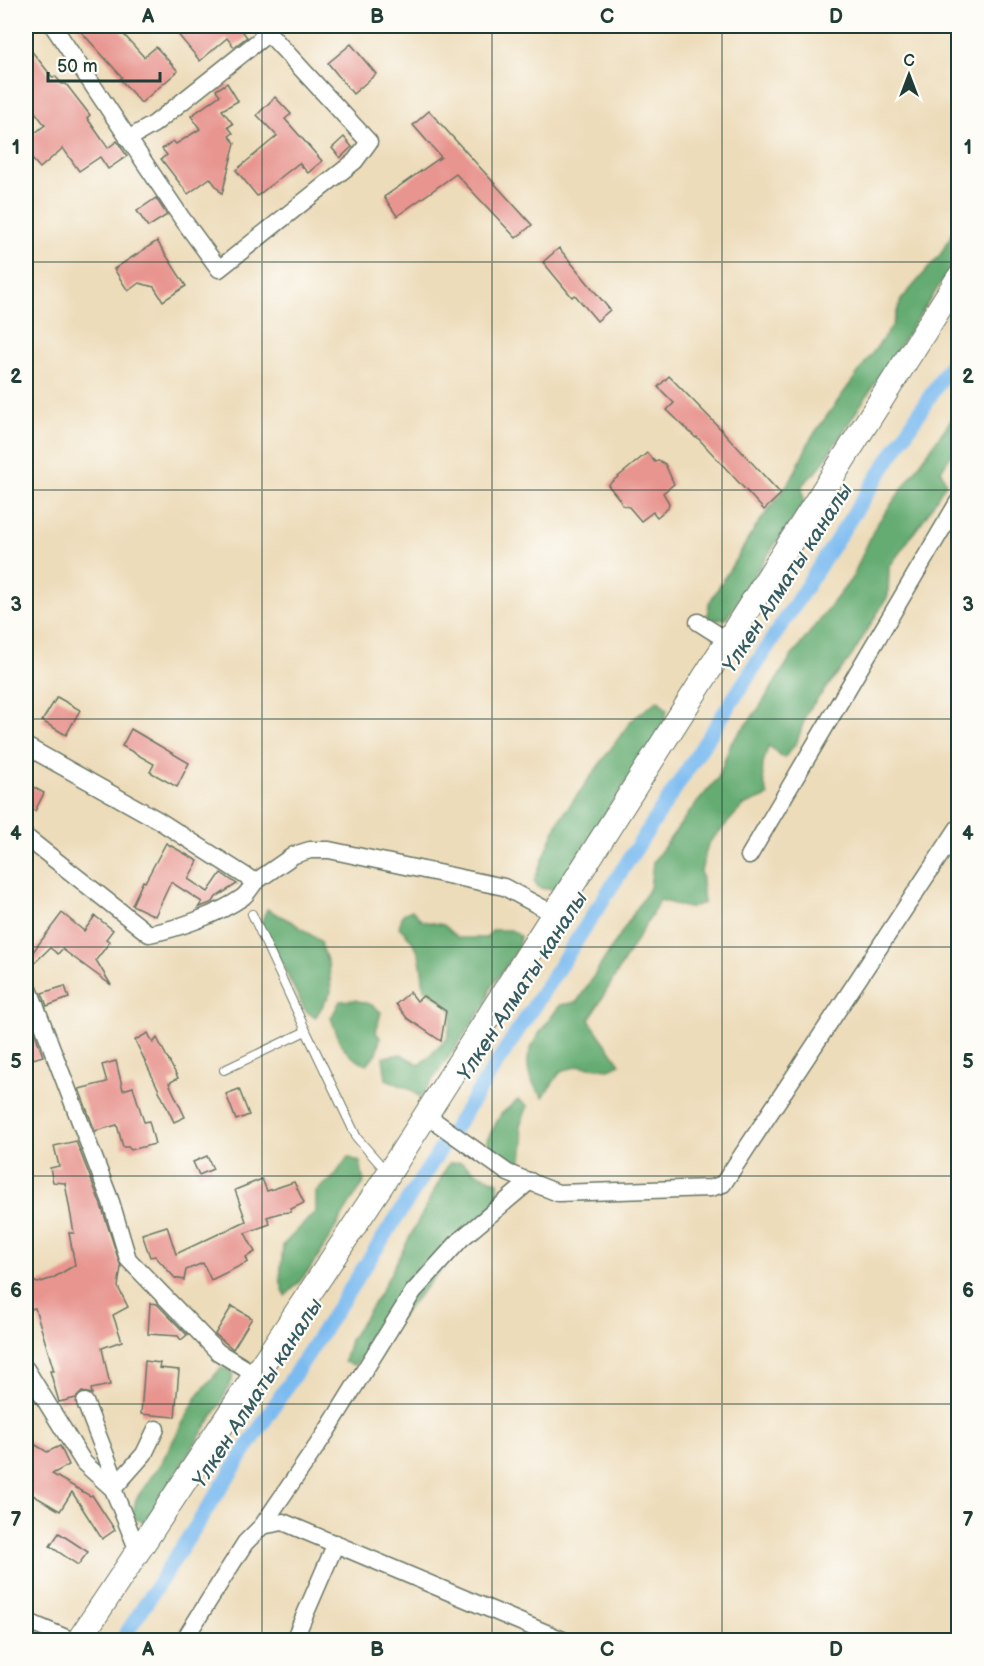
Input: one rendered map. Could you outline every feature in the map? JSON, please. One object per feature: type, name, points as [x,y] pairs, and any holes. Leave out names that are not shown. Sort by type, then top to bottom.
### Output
[{"type":"main road","points":[[79,1641],[427,1116],[958,279]]},
{"type":"street","points":[[53,26],[128,139],[219,269],[355,160],[369,142],[264,27]]},
{"type":"street","points":[[128,139],[154,124],[261,39],[264,27]]},
{"type":"street","points":[[749,856],[958,502]]},
{"type":"street","points":[[698,622],[728,641]]},
{"type":"street","points":[[26,746],[158,820],[255,882]]},
{"type":"street","points":[[427,1116],[508,1173],[558,1192],[711,1188],[723,1184],[958,828]]},
{"type":"street","points":[[26,837],[149,934],[164,931],[220,909],[245,896],[255,882],[294,855],[310,850],[329,850],[504,887],[554,914]]},
{"type":"street","points":[[26,981],[111,1202],[128,1259],[218,1352],[256,1375]]},
{"type":"street","points":[[184,1641],[245,1543],[262,1526],[325,1434],[413,1292],[461,1239],[530,1181]]},
{"type":"street","points":[[26,1368],[84,1463],[113,1489]]},
{"type":"street","points":[[85,1402],[113,1474],[113,1489],[138,1551]]},
{"type":"street","points":[[113,1489],[144,1454],[156,1429]]},
{"type":"street","points":[[262,1526],[283,1522],[563,1641]]},
{"type":"street","points":[[294,1641],[336,1544]]},
{"type":"street","points":[[26,1621],[71,1641]]},
{"type":"lane","points":[[252,914],[357,1138],[389,1174]]},
{"type":"lane","points":[[224,1070],[306,1031]]},
{"type":"green space","points":[[958,223],[958,257],[818,470],[802,485],[804,504],[726,619],[707,620],[709,603],[755,528],[792,478],[811,438],[892,326],[901,300],[940,255]]},
{"type":"green space","points":[[958,410],[958,444],[941,471],[946,483],[926,516],[889,567],[888,596],[851,657],[807,712],[797,742],[784,758],[769,746],[762,771],[768,796],[743,806],[708,844],[701,871],[704,903],[688,908],[660,900],[589,1020],[620,1064],[609,1069],[579,1066],[561,1071],[543,1097],[533,1084],[528,1072],[530,1050],[536,1039],[560,1005],[577,1002],[650,888],[653,862],[690,811],[718,778],[731,743],[759,708],[791,657],[852,578],[875,527]]},
{"type":"green space","points":[[658,700],[667,710],[662,728],[555,890],[539,888],[534,881],[559,820],[631,721]]},
{"type":"green space","points":[[267,909],[320,941],[329,966],[331,992],[315,1018],[305,1010],[261,923]]},
{"type":"green space","points":[[412,910],[422,921],[444,925],[458,938],[486,938],[493,930],[511,930],[520,936],[518,949],[491,987],[486,1004],[420,1098],[411,1090],[386,1079],[383,1057],[401,1054],[420,1065],[447,1039],[453,1012],[439,998],[424,989],[419,955],[412,941],[399,927],[403,914]]},
{"type":"green space","points":[[355,1000],[372,1005],[381,1012],[376,1032],[380,1038],[377,1054],[367,1064],[352,1057],[343,1047],[331,1018],[340,1001]]},
{"type":"green space","points":[[518,1100],[528,1106],[520,1125],[524,1141],[522,1160],[512,1164],[493,1153],[487,1140],[501,1114]]},
{"type":"green space","points":[[348,1157],[360,1162],[364,1183],[318,1257],[285,1296],[280,1279],[283,1245],[316,1211],[316,1191],[334,1177]]},
{"type":"green space","points":[[461,1162],[479,1174],[498,1182],[499,1195],[493,1208],[375,1347],[354,1365],[344,1362],[350,1340],[379,1295],[449,1163]]},
{"type":"green space","points":[[221,1368],[233,1370],[232,1381],[219,1406],[145,1522],[132,1518],[136,1499],[161,1463],[198,1395]]},
{"type":"building","points":[[76,26],[116,26],[144,57],[156,47],[178,71],[141,103],[120,79],[122,77]]},
{"type":"building","points":[[184,26],[241,26],[239,27],[247,37],[234,47],[227,38],[200,61],[176,32]]},
{"type":"building","points":[[26,44],[53,78],[55,76],[62,84],[66,84],[90,115],[87,118],[108,148],[117,141],[127,156],[108,169],[100,157],[79,171],[63,148],[40,168],[32,159],[26,164],[26,140],[45,125],[26,100]]},
{"type":"building","points":[[351,44],[376,74],[353,94],[328,63]]},
{"type":"building","points":[[227,83],[238,101],[222,110],[233,124],[228,127],[233,133],[229,136],[235,143],[222,194],[210,178],[188,194],[161,159],[167,155],[162,149],[173,141],[176,144],[200,129],[191,116],[220,95],[216,90]]},
{"type":"building","points":[[275,97],[291,114],[285,119],[322,161],[308,173],[299,163],[257,196],[236,170],[277,136],[257,115]]},
{"type":"building","points":[[429,111],[532,225],[516,238],[456,174],[397,216],[384,197],[441,157],[413,125]]},
{"type":"building","points":[[344,137],[352,147],[340,158],[332,148]]},
{"type":"building","points":[[156,198],[167,215],[148,227],[137,211]]},
{"type":"building","points":[[157,241],[186,286],[163,301],[154,287],[139,283],[128,291],[114,269]]},
{"type":"building","points":[[559,248],[610,310],[597,321],[575,295],[572,297],[543,262]]},
{"type":"building","points":[[669,376],[781,494],[764,510],[697,437],[667,410],[674,403],[658,387]]},
{"type":"building","points":[[647,453],[655,462],[658,460],[665,464],[674,484],[663,493],[669,503],[668,508],[657,517],[653,512],[641,521],[629,507],[622,505],[608,485]]},
{"type":"building","points":[[57,697],[80,710],[66,735],[42,721]]},
{"type":"building","points":[[131,729],[189,763],[177,787],[150,772],[154,764],[122,746]]},
{"type":"building","points":[[26,783],[44,793],[35,811],[26,807]]},
{"type":"building","points":[[166,843],[198,861],[188,879],[208,892],[221,873],[237,884],[216,897],[213,902],[198,908],[202,902],[171,882],[155,916],[132,905],[143,881],[145,882]]},
{"type":"building","points":[[62,913],[84,931],[95,916],[113,930],[106,939],[110,942],[96,960],[111,985],[62,949],[58,954],[50,948],[29,968],[26,965],[26,961]]},
{"type":"building","points":[[65,986],[69,998],[47,1006],[42,993]]},
{"type":"building","points":[[410,992],[417,1001],[423,996],[446,1011],[441,1041],[407,1018],[396,1004]]},
{"type":"building","points":[[33,1028],[43,1056],[26,1061],[26,1030]]},
{"type":"building","points":[[148,1033],[153,1043],[157,1038],[178,1078],[169,1083],[185,1117],[174,1122],[135,1040]]},
{"type":"building","points":[[116,1061],[123,1090],[133,1087],[144,1122],[149,1121],[155,1144],[131,1150],[123,1147],[117,1125],[95,1131],[79,1089],[107,1082],[102,1065]]},
{"type":"building","points":[[239,1089],[249,1115],[236,1120],[226,1094]]},
{"type":"building","points":[[76,1141],[101,1205],[121,1267],[118,1287],[128,1307],[113,1315],[122,1341],[102,1348],[110,1385],[91,1389],[92,1394],[82,1392],[76,1398],[59,1402],[50,1371],[54,1371],[35,1308],[26,1310],[26,1293],[29,1280],[38,1283],[53,1278],[75,1265],[69,1233],[74,1233],[65,1183],[53,1182],[50,1168],[59,1166],[54,1146]]},
{"type":"building","points":[[207,1156],[213,1169],[199,1175],[193,1162]]},
{"type":"building","points":[[262,1179],[267,1191],[294,1182],[304,1203],[291,1209],[291,1212],[267,1217],[270,1224],[245,1233],[255,1252],[246,1257],[248,1262],[211,1280],[203,1263],[186,1270],[184,1280],[175,1278],[155,1256],[150,1257],[142,1234],[167,1226],[176,1254],[246,1221],[235,1190]]},
{"type":"building","points":[[150,1303],[157,1304],[187,1335],[181,1340],[178,1336],[148,1334]]},
{"type":"building","points":[[232,1306],[252,1318],[233,1349],[215,1334]]},
{"type":"building","points":[[145,1361],[160,1363],[159,1368],[179,1370],[175,1417],[141,1414]]},
{"type":"building","points":[[26,1439],[47,1452],[60,1446],[69,1465],[52,1474],[90,1496],[92,1495],[115,1530],[102,1539],[72,1492],[60,1511],[26,1491]]},
{"type":"building","points":[[59,1533],[88,1552],[78,1565],[50,1546]]},
{"type":"waterway","name":"Үлкен Алматы каналы","points":[[122,1640],[958,353]]}]
